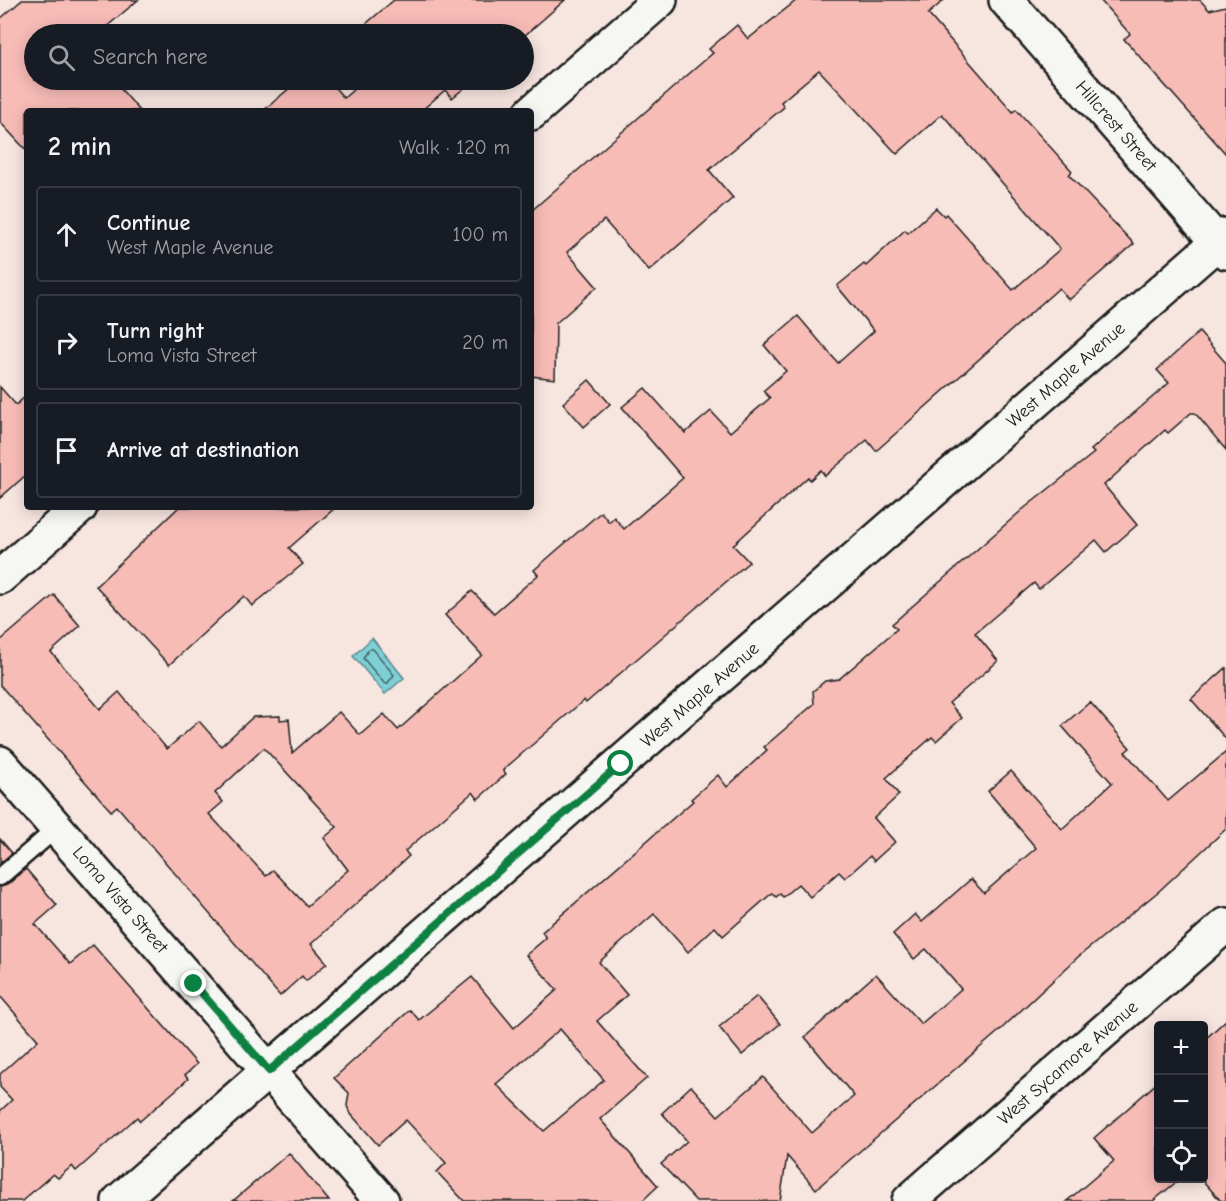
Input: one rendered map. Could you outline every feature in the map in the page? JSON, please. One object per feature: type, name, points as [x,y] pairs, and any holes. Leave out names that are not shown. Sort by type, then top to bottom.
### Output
[{"type":"street","points":[[534,110],[660,0]]},
{"type":"street","name":"Hillcrest Street","points":[[1006,0],[1223,244]]},
{"type":"street","name":"West Maple Avenue","points":[[118,1201],[1223,244]]},
{"type":"street","points":[[0,577],[77,510]]},
{"type":"street","name":"Loma Vista Street","points":[[0,763],[382,1201]]},
{"type":"street","name":"West Sycamore Avenue","points":[[909,1201],[1226,925]]},
{"type":"lane","points":[[0,878],[57,828]]},
{"type":"water","points":[[372,638],[404,678],[385,694],[353,656]]},
{"type":"building","points":[[22,0],[138,0],[110,24],[24,24],[24,90],[122,90],[137,108],[24,108],[24,148],[0,122],[0,19]]},
{"type":"building","points":[[394,0],[565,0],[534,27],[534,24],[366,24]]},
{"type":"building","points":[[797,0],[944,0],[928,14],[1013,112],[1016,109],[1072,171],[1069,175],[1134,244],[1069,300],[1059,288],[876,451],[867,440],[825,476],[821,470],[810,480],[808,477],[733,545],[749,562],[586,703],[584,700],[503,770],[506,774],[478,799],[473,792],[405,851],[409,856],[311,944],[327,963],[306,981],[302,976],[280,996],[117,806],[111,811],[0,685],[0,641],[54,595],[80,626],[51,652],[100,709],[119,692],[167,749],[199,721],[221,746],[253,717],[280,716],[280,720],[289,719],[292,753],[339,712],[360,735],[384,714],[398,730],[482,655],[445,615],[472,591],[494,613],[538,575],[534,570],[601,512],[609,522],[614,517],[624,529],[683,478],[622,407],[645,388],[685,433],[711,411],[730,432],[770,398],[763,391],[786,371],[764,345],[798,316],[838,363],[874,331],[837,286],[864,264],[866,266],[905,230],[908,233],[936,208],[944,216],[946,214],[1013,290],[1060,249],[942,114],[897,154],[819,70],[781,102],[784,107],[709,170],[733,198],[649,271],[604,220],[567,252],[597,287],[556,323],[555,379],[534,376],[534,208],[713,53],[709,49],[737,25],[748,39]],"holes":[[[264,748],[337,827],[324,838],[348,870],[307,906],[273,870],[266,876],[209,814],[223,802],[215,793]]]},
{"type":"building","points":[[1100,0],[1200,0],[1209,10],[1226,6],[1226,154],[1124,39],[1130,34]]},
{"type":"building","points":[[287,90],[337,90],[344,98],[353,90],[445,90],[424,108],[266,108]]},
{"type":"building","points":[[445,90],[462,90],[452,98]]},
{"type":"building","points":[[1199,332],[1226,363],[1226,450],[1195,413],[1191,413],[1168,433],[1165,430],[1104,485],[1137,525],[1106,552],[1096,540],[1039,589],[1034,583],[975,633],[998,661],[949,703],[962,718],[936,741],[932,737],[886,778],[899,795],[874,818],[895,842],[874,861],[870,856],[845,878],[839,872],[810,897],[798,884],[783,897],[780,894],[776,897],[772,893],[723,936],[715,927],[688,952],[654,914],[599,962],[627,995],[597,1021],[647,1078],[600,1119],[658,1186],[642,1201],[464,1201],[437,1172],[446,1163],[406,1120],[378,1145],[350,1113],[347,1106],[349,1093],[334,1078],[410,1010],[419,1020],[472,977],[514,1028],[557,990],[526,955],[546,938],[542,932],[693,801],[691,799],[718,775],[727,787],[767,750],[764,747],[814,704],[813,691],[825,681],[839,679],[897,629],[892,624],[1022,510],[1094,453],[1091,450],[1169,383],[1157,370]],"holes":[[[560,1029],[604,1080],[544,1131],[496,1084]]]},
{"type":"building","points":[[589,380],[610,404],[584,427],[563,403]]},
{"type":"building","points":[[0,387],[16,405],[24,398],[24,477],[0,498]]},
{"type":"building","points":[[176,510],[333,510],[289,548],[303,564],[252,606],[244,596],[169,665],[96,586]]},
{"type":"building","points":[[1226,668],[1226,739],[1191,699]]},
{"type":"building","points":[[1090,702],[1130,748],[1125,752],[1168,801],[1226,752],[1226,829],[1159,891],[1078,957],[998,1032],[816,1189],[787,1156],[780,1201],[696,1201],[661,1164],[687,1141],[662,1113],[691,1086],[718,1116],[763,1077],[812,1133],[854,1096],[805,1037],[876,974],[921,1024],[961,989],[926,949],[914,959],[893,934],[915,914],[922,922],[971,879],[984,893],[1036,848],[988,791],[1011,771],[1062,829],[1112,783],[1062,726]]},
{"type":"building","points":[[0,839],[12,853],[0,863]]},
{"type":"building","points":[[26,869],[57,905],[35,924],[70,964],[93,945],[197,1064],[185,1075],[188,1079],[178,1088],[140,1121],[137,1117],[76,1171],[72,1166],[58,1178],[53,1174],[22,1201],[0,1201],[0,1111],[12,1100],[0,1087],[0,1074],[38,1040],[0,996],[0,887],[7,885]]},
{"type":"building","points":[[757,996],[780,1024],[742,1055],[719,1027]]},
{"type":"building","points":[[1226,1020],[1226,1201],[1221,1201],[1205,1183],[1208,1183],[1208,1036]]},
{"type":"building","points":[[1154,1086],[1154,1183],[1175,1183],[1153,1201],[1067,1201],[1114,1161],[1094,1138]]},
{"type":"building","points":[[289,1153],[329,1201],[233,1201]]},
{"type":"route","points":[[194,984],[269,1071],[621,764]]}]
